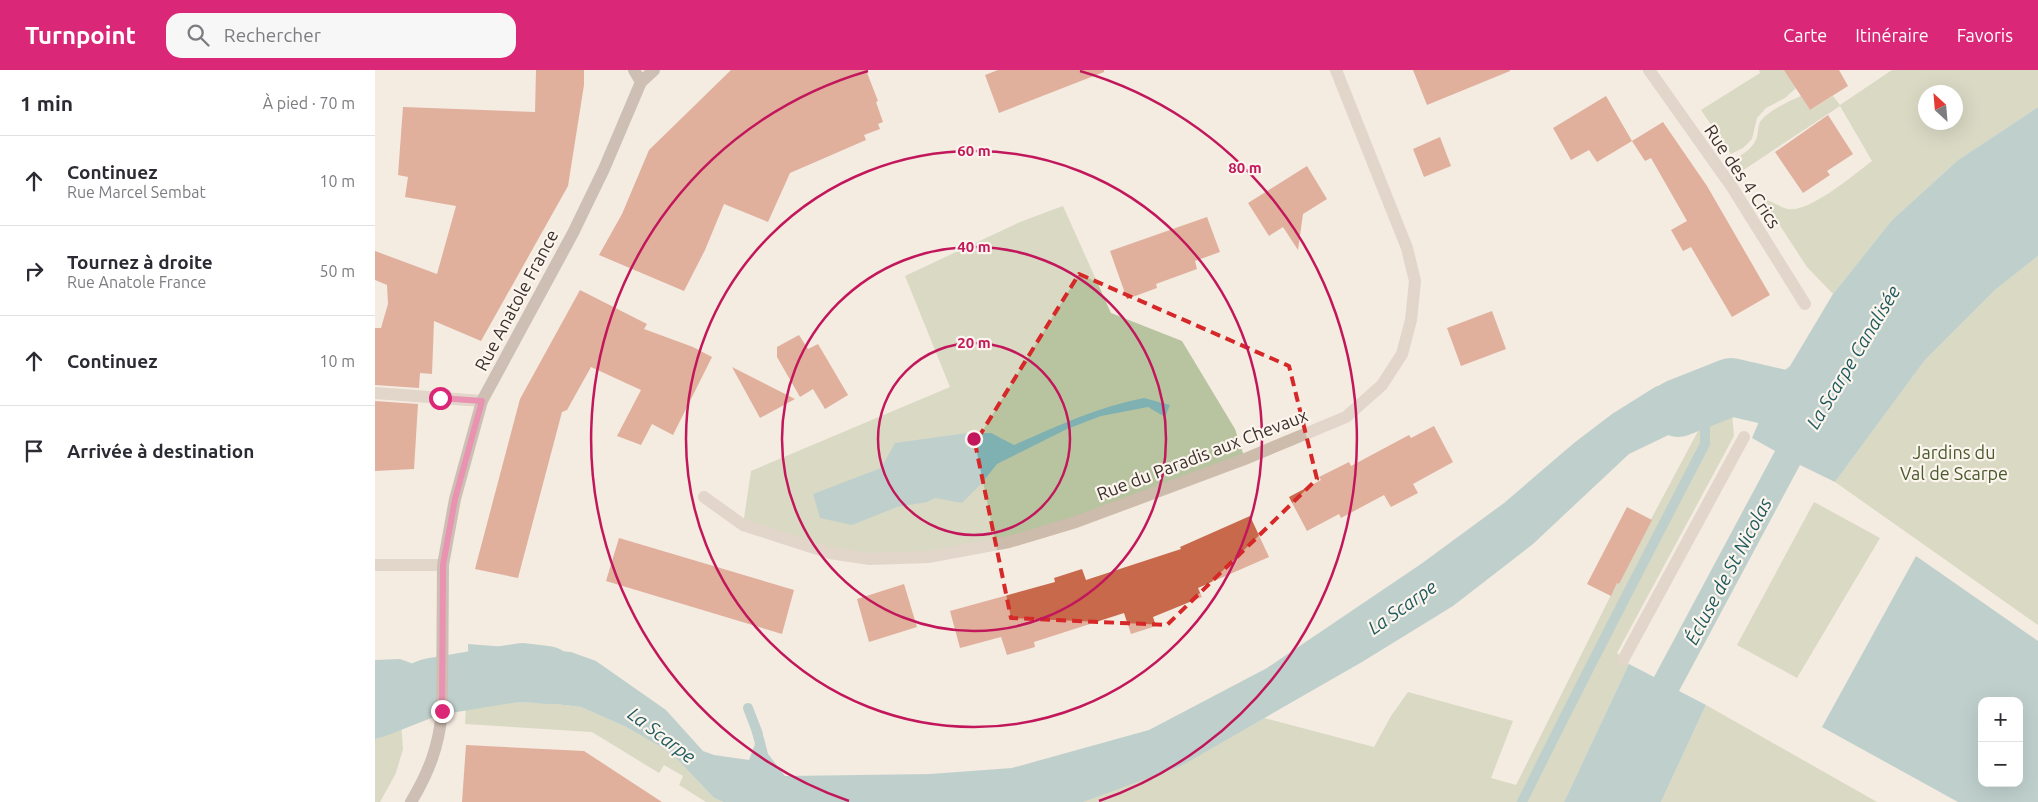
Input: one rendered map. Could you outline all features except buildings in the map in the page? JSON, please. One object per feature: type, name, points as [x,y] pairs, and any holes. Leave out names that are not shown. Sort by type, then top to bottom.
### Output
[{"type":"main road","points":[[634,70],[641,82]]},
{"type":"main road","name":"Rue Anatole France","points":[[411,802],[430,767],[440,732],[442,711],[443,565],[455,499],[482,401],[573,233],[604,170],[641,82],[654,70]]},
{"type":"street","name":"Rue du Paradis aux Chevaux","points":[[704,497],[743,525],[830,553],[870,559],[928,557],[1009,542],[1076,522],[1245,458],[1345,416],[1383,385],[1402,354],[1411,320],[1415,281],[1407,248],[1336,70]]},
{"type":"street","name":"Rue des 4 Crics","points":[[1649,70],[1732,187],[1805,304]]},
{"type":"street","points":[[375,393],[482,401]]},
{"type":"street","points":[[1623,660],[1744,437]]},
{"type":"street","points":[[375,565],[443,565]]},
{"type":"highlighted area","points":[[1079,274],[1289,366],[1317,479],[1167,625],[1011,618],[975,443]]},
{"type":"green space","points":[[1759,70],[1789,70],[1798,84],[1794,86],[1796,88],[1785,98],[1766,108],[1757,118],[1752,139],[1743,148],[1731,154],[1701,110],[1760,73]]},
{"type":"green space","points":[[1892,70],[2038,70],[2038,107],[1958,160],[1892,220],[1833,294],[1807,267],[1762,198],[1788,209],[1797,209],[1819,199],[1872,161],[1840,106],[1742,171],[1734,159],[1751,147],[1757,137],[1759,124],[1773,110],[1801,96],[1810,110],[1833,96],[1840,105]]},
{"type":"green space","points":[[1063,206],[1111,313],[1182,341],[1235,429],[1245,459],[1009,542],[870,559],[743,525],[751,471],[950,387],[905,276],[1020,222]]},
{"type":"green space","name":"Jardins du Val de Scarpe","points":[[2038,256],[2038,625],[1835,482],[1925,360],[1995,290]]},
{"type":"green space","points":[[1732,414],[1734,436],[1617,653],[1629,664],[1564,802],[1083,802],[1247,728],[1264,718],[1374,747],[1391,716],[1408,692],[1513,721],[1491,778],[1516,785],[1617,583],[1705,418]]},
{"type":"green space","points":[[1814,502],[1880,538],[1797,678],[1737,645]]},
{"type":"green space","points":[[486,702],[546,703],[581,707],[626,727],[666,750],[714,798],[723,802],[706,802],[679,785],[683,776],[664,765],[659,773],[592,732],[465,724],[466,707]]},
{"type":"green space","points":[[1706,705],[1877,802],[1661,802]]},
{"type":"green space","points":[[401,722],[403,749],[396,773],[380,802],[375,802],[375,740]]},
{"type":"water","points":[[2038,107],[2038,256],[1995,290],[1925,360],[1835,482],[1800,465],[1679,691],[1706,705],[1661,802],[1564,802],[1629,664],[1654,677],[1775,451],[1752,438],[1758,424],[1757,413],[1778,371],[1785,370],[1790,366],[1833,294],[1892,220],[1958,160]]},
{"type":"water","points":[[1721,362],[1767,366],[1747,403],[1732,414],[1704,418],[1629,454],[1533,544],[1453,606],[1362,662],[1181,766],[1083,802],[723,802],[714,798],[666,750],[626,727],[581,707],[546,703],[486,702],[466,707],[469,681],[468,644],[571,652],[596,661],[666,710],[703,751],[714,755],[749,760],[755,744],[750,725],[757,722],[768,754],[785,776],[930,774],[1012,768],[1149,730],[1267,668],[1421,564],[1504,503],[1574,443],[1612,414],[1655,387]]},
{"type":"water","points":[[1144,398],[1170,405],[1165,417],[1148,407],[1101,416],[1067,429],[997,464],[962,503],[935,498],[927,502],[897,507],[852,525],[820,518],[813,494],[881,468],[895,443],[967,433],[991,433],[1014,445],[1110,406]]},
{"type":"water","points":[[1916,556],[2038,641],[2038,802],[1958,802],[1822,727]]},
{"type":"water","points":[[400,659],[411,663],[410,718],[375,740],[375,660]]},
{"type":"waterway","name":"La Scarpe","points":[[1678,408],[1731,387],[1823,408]]},
{"type":"waterway","points":[[1522,802],[1589,667],[1705,444],[1705,418]]},
{"type":"waterway","name":"La Scarpe","points":[[375,709],[431,687],[522,672],[547,675]]},
{"type":"waterway","points":[[748,708],[758,734]]},
{"type":"route","points":[[440,398],[482,401],[455,499],[443,565],[442,711]]},
{"type":"water label","name":"La Scarpe Canalisée","points":[[1853,357]]},
{"type":"water label","name":"Écluse de St Nicolas","points":[[1728,571]]}]
